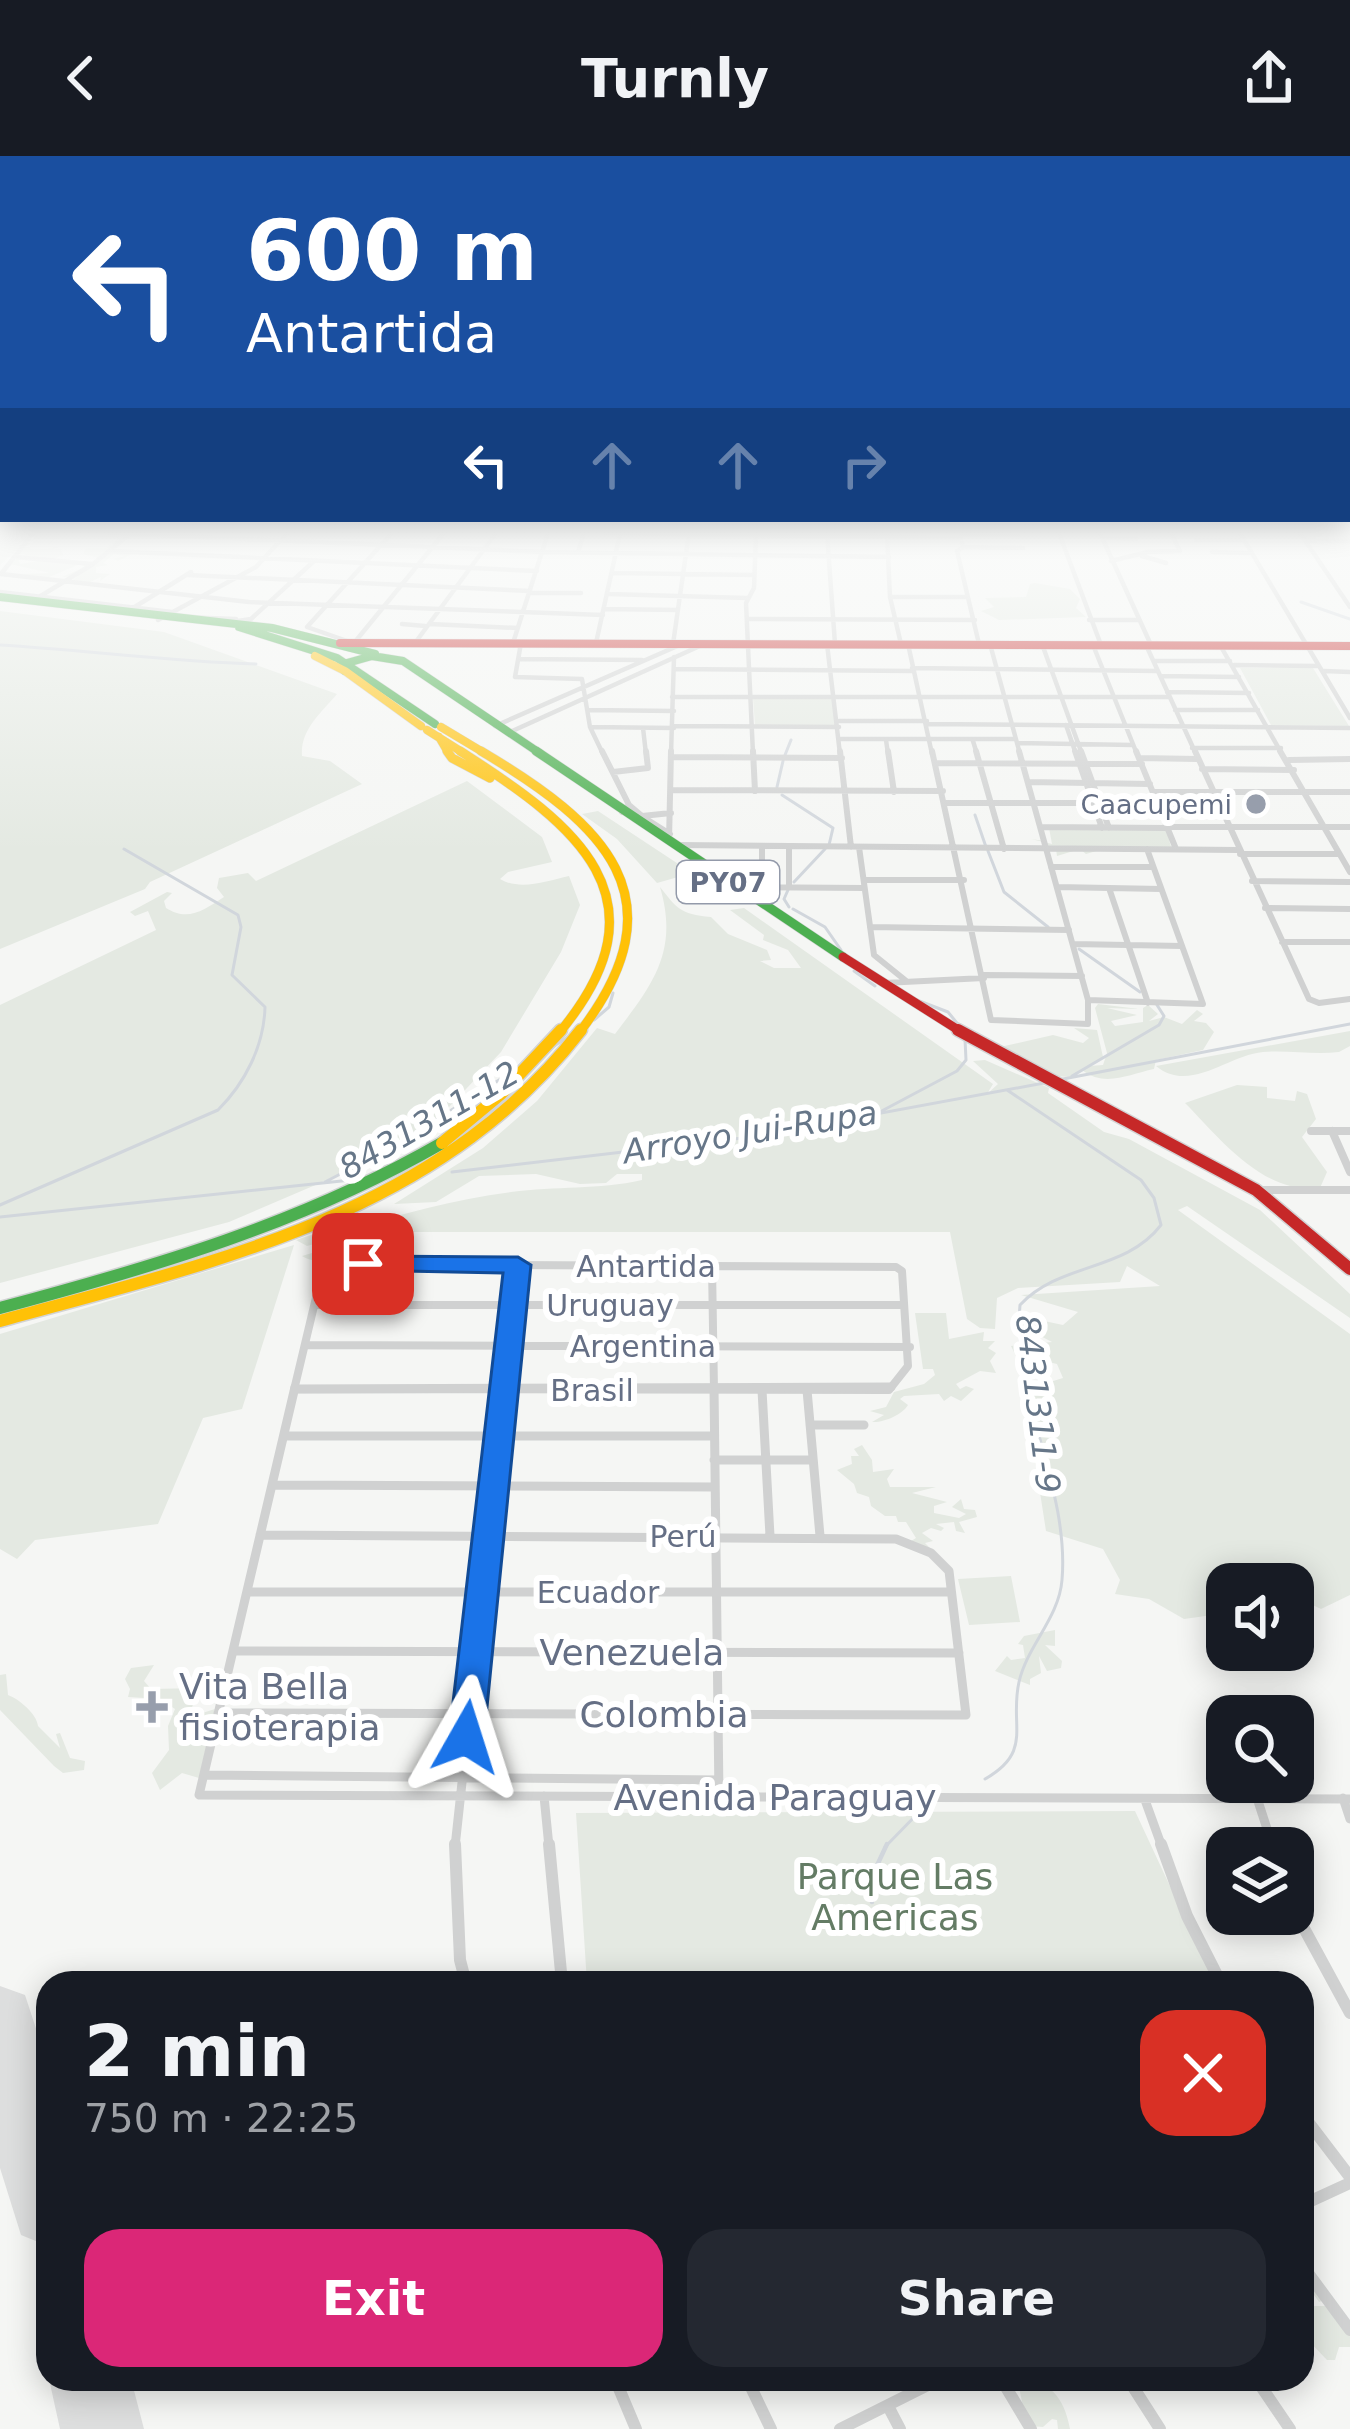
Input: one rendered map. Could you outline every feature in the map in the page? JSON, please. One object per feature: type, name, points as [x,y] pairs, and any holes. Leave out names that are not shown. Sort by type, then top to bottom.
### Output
[{"type":"main road","points":[[276,639],[349,668],[384,658]]},
{"type":"main road","points":[[284,639],[349,668],[571,833],[601,871],[614,910],[608,957],[590,992],[508,1093],[454,1138],[358,1200]]},
{"type":"main road","name":"PY07","points":[[315,639],[344,642]]},
{"type":"main road","name":"PY07","points":[[327,639],[412,671],[504,726],[734,887],[975,1043],[1168,1140],[1259,1192],[1350,1269]]},
{"type":"main road","points":[[344,642],[677,648],[705,644],[1349,647]]},
{"type":"main road","points":[[0,1321],[358,1200],[457,1152],[508,1113],[553,1065],[621,968],[631,928],[621,875],[594,839],[502,761],[472,741],[439,734]]},
{"type":"main road","points":[[439,734],[465,767],[505,784]]},
{"type":"main road","points":[[465,767],[484,768],[502,761]]},
{"type":"main road","points":[[0,1309],[91,1289]]},
{"type":"street","points":[[336,639],[347,639]]},
{"type":"street","points":[[415,643],[418,639]]},
{"type":"street","points":[[517,639],[518,678],[584,683],[677,648]]},
{"type":"street","points":[[587,660],[594,639]]},
{"type":"street","points":[[670,840],[677,639]]},
{"type":"street","points":[[748,639],[755,791]]},
{"type":"street","points":[[830,639],[846,792],[874,955],[905,980]]},
{"type":"street","points":[[902,639],[928,723],[992,1020],[1088,1024],[1082,976],[997,669],[983,639]]},
{"type":"street","points":[[1095,639],[1176,849]]},
{"type":"street","points":[[1146,639],[1309,999],[1318,1004],[1350,999]]},
{"type":"street","points":[[590,728],[1350,724],[1304,639]]},
{"type":"street","points":[[1042,644],[1085,783],[1105,826]]},
{"type":"street","points":[[1220,645],[1349,866]]},
{"type":"street","points":[[504,726],[527,724],[588,697],[664,662],[677,648]]},
{"type":"street","points":[[518,659],[664,662]]},
{"type":"street","points":[[1154,661],[1350,672]]},
{"type":"street","points":[[674,668],[1104,670],[1241,677]]},
{"type":"street","points":[[584,683],[590,728],[625,808],[670,840],[762,846],[1341,854]]},
{"type":"street","points":[[504,726],[584,683]]},
{"type":"street","points":[[672,697],[1249,693]]},
{"type":"street","points":[[1339,699],[1350,699]]},
{"type":"street","points":[[588,710],[674,711]]},
{"type":"street","points":[[1175,710],[1258,710]]},
{"type":"street","points":[[504,726],[527,724]]},
{"type":"street","points":[[613,772],[648,768],[643,728]]},
{"type":"street","points":[[841,740],[1133,745]]},
{"type":"street","points":[[886,740],[894,791]]},
{"type":"street","points":[[973,740],[1004,849]]},
{"type":"street","points":[[1192,748],[1282,748]]},
{"type":"street","points":[[673,757],[842,758]]},
{"type":"street","points":[[936,763],[1197,758]]},
{"type":"street","points":[[1289,760],[1350,759]]},
{"type":"street","points":[[1082,763],[1094,783],[1097,804]]},
{"type":"street","points":[[1202,769],[1295,770]]},
{"type":"street","points":[[1028,782],[1212,792],[1350,792]]},
{"type":"street","points":[[672,790],[943,791]]},
{"type":"street","points":[[946,803],[1158,803]]},
{"type":"street","points":[[642,816],[671,813]]},
{"type":"street","points":[[1040,826],[1350,827]]},
{"type":"street","points":[[762,846],[762,887]]},
{"type":"street","points":[[789,846],[789,885]]},
{"type":"street","points":[[1088,1000],[1203,1004],[1147,850]]},
{"type":"street","points":[[1052,867],[1154,867]]},
{"type":"street","points":[[734,887],[964,880]]},
{"type":"street","points":[[1252,881],[1350,882]]},
{"type":"street","points":[[778,887],[864,885]]},
{"type":"street","points":[[1057,887],[1161,889]]},
{"type":"street","points":[[1109,888],[1148,1003]]},
{"type":"street","points":[[1265,908],[1350,909]]},
{"type":"street","points":[[869,927],[1069,929]]},
{"type":"street","points":[[1072,942],[1181,944]]},
{"type":"street","points":[[1282,942],[1347,942],[1350,953]]},
{"type":"street","points":[[882,984],[1082,976]]},
{"type":"street","points":[[1311,1131],[1350,1131]]},
{"type":"street","points":[[1332,1131],[1350,1172]]},
{"type":"street","points":[[1259,1192],[1350,1192]]},
{"type":"street","name":"Antartida","points":[[315,1305],[324,1264],[896,1267],[902,1271],[904,1305]]},
{"type":"street","points":[[463,1971],[455,1844],[518,1265]]},
{"type":"street","points":[[712,1266],[719,1797]]},
{"type":"street","points":[[315,1305],[204,1775],[719,1780]]},
{"type":"street","name":"Uruguay","points":[[315,1305],[904,1305]]},
{"type":"street","points":[[904,1305],[910,1347]]},
{"type":"street","name":"Argentina","points":[[305,1345],[910,1347]]},
{"type":"street","name":"Brasil","points":[[295,1389],[889,1390],[908,1366],[910,1347]]},
{"type":"street","points":[[761,1390],[770,1536]]},
{"type":"street","points":[[807,1390],[820,1536]]},
{"type":"street","points":[[810,1425],[864,1424]]},
{"type":"street","points":[[284,1436],[714,1436]]},
{"type":"street","points":[[714,1460],[813,1460]]},
{"type":"street","points":[[272,1485],[715,1487]]},
{"type":"street","name":"Perú","points":[[260,1535],[896,1538],[932,1553],[949,1571],[966,1715]]},
{"type":"street","name":"Ecuador","points":[[247,1592],[949,1592]]},
{"type":"street","name":"Venezuela","points":[[233,1651],[959,1653]]},
{"type":"street","name":"Colombia","points":[[218,1713],[966,1715]]},
{"type":"street","name":"Avenida Paraguay","points":[[204,1775],[199,1795],[1206,1799]]},
{"type":"street","points":[[544,1796],[561,1971]]},
{"type":"street","name":"Avenida Paraguay","points":[[1314,1798],[1347,1798]]},
{"type":"street","points":[[1347,1798],[1350,1819]]},
{"type":"street","points":[[1145,1800],[1187,1916],[1215,1971]]},
{"type":"street","points":[[1308,1935],[1350,2013]]},
{"type":"street","points":[[1314,2130],[1350,2180],[1314,2199]]},
{"type":"street","points":[[1314,2281],[1350,2330]]},
{"type":"street","points":[[621,2391],[637,2429]]},
{"type":"street","points":[[753,2391],[771,2429]]},
{"type":"street","points":[[840,2429],[917,2391]]},
{"type":"street","points":[[1008,2391],[1031,2429]]},
{"type":"street","points":[[1136,2391],[1160,2429]]},
{"type":"street","points":[[1264,2391],[1290,2429]]},
{"type":"street","points":[[888,2406],[900,2429]]},
{"type":"green space","points":[[0,639],[184,639],[337,694],[308,730],[302,756],[330,761],[362,784],[150,882],[145,889],[0,949]]},
{"type":"green space","points":[[1240,668],[1313,668],[1349,726],[1271,725]]},
{"type":"green space","points":[[753,698],[832,699],[836,725],[755,725]]},
{"type":"green space","points":[[467,781],[542,837],[552,862],[508,872],[500,879],[525,885],[569,876],[580,905],[561,952],[501,1052],[432,1125],[395,1151],[229,1222],[0,1283],[0,1005],[156,930],[148,911],[135,916],[130,912],[167,892],[172,893],[164,901],[166,908],[196,913],[224,897],[217,888],[219,878],[248,873],[256,881]]},
{"type":"green space","points":[[598,811],[692,873],[657,883],[617,839],[582,814]]},
{"type":"green space","points":[[1049,828],[1166,829],[1172,850],[1103,849],[1086,854],[1080,849],[1057,856],[1056,849],[1044,842],[1052,844]]},
{"type":"green space","points":[[660,887],[680,909],[711,917],[728,934],[767,950],[771,960],[760,961],[774,968],[801,968],[788,950],[763,940],[764,935],[730,910],[744,908],[993,1084],[987,1094],[998,1084],[973,1061],[985,1060],[1049,1088],[1048,1093],[1104,1132],[1129,1139],[1260,1210],[1350,1294],[1350,1318],[1187,1206],[1178,1210],[1350,1334],[1350,1595],[1321,1609],[1314,1606],[1314,1563],[1206,1563],[1206,1616],[1184,1619],[1149,1599],[1115,1594],[1120,1580],[1103,1549],[1046,1531],[1024,1390],[1063,1378],[1057,1364],[1015,1354],[1011,1346],[1052,1342],[1027,1329],[1030,1318],[1063,1325],[1078,1312],[1021,1295],[1160,1286],[1127,1266],[1120,1282],[1018,1288],[997,1298],[995,1329],[980,1328],[967,1319],[950,1232],[356,1232],[307,1246],[296,1240],[490,1195],[642,1180],[642,1174],[617,1174],[606,1183],[580,1184],[536,1174],[479,1176],[436,1202],[394,1204],[483,1148],[537,1101],[597,1028],[615,1034],[659,966],[665,910]]},
{"type":"green space","points":[[1098,1004],[1139,1009],[1107,1008],[1137,1015],[1111,1021],[1115,1026],[1143,1022],[1143,1008],[1148,1005],[1158,1014],[1149,1021],[1164,1017],[1182,1024],[1197,1010],[1203,1014],[1194,1021],[1206,1023],[1214,1032],[1203,1050],[1156,1060],[1154,1069],[1108,1079],[1082,1070],[1073,1077],[1050,1076],[1000,1047],[1053,1035],[1083,1043],[1089,1038],[1074,1028],[1097,1030],[1103,1057],[1089,1066],[1103,1065],[1107,1053],[1095,1008]]},
{"type":"green space","points":[[1350,1031],[1350,1046],[1339,1052],[1263,1052],[1196,1075],[1169,1074],[1156,1066]]},
{"type":"green space","points":[[1237,1085],[1267,1087],[1267,1098],[1295,1101],[1297,1091],[1307,1094],[1316,1119],[1302,1137],[1327,1172],[1320,1188],[1279,1183],[1261,1173],[1185,1103]]},
{"type":"green space","points":[[365,1237],[371,1241],[388,1238],[394,1257],[346,1264],[302,1256]]},
{"type":"green space","points":[[294,1245],[242,1409],[203,1418],[158,1524],[35,1540],[17,1559],[0,1549],[0,1334]]},
{"type":"green space","points":[[915,1313],[946,1313],[949,1339],[984,1332],[983,1341],[995,1341],[988,1348],[996,1353],[990,1361],[996,1373],[980,1371],[956,1384],[960,1389],[974,1389],[961,1401],[951,1396],[944,1401],[939,1394],[904,1396],[900,1399],[908,1405],[902,1412],[872,1422],[884,1415],[870,1411],[886,1407],[894,1392],[924,1384],[935,1375],[933,1369],[923,1369]]},
{"type":"green space","points":[[862,1445],[872,1460],[873,1472],[894,1469],[887,1479],[890,1487],[936,1487],[912,1493],[947,1502],[934,1506],[934,1513],[959,1518],[966,1514],[952,1507],[961,1499],[964,1509],[975,1510],[977,1517],[959,1522],[965,1533],[956,1531],[954,1522],[936,1524],[944,1528],[941,1531],[931,1528],[922,1533],[933,1541],[925,1543],[932,1550],[911,1541],[916,1538],[906,1522],[871,1506],[869,1497],[857,1493],[854,1484],[837,1470],[852,1464],[851,1456],[859,1456],[854,1449]]},
{"type":"green space","points":[[1011,1576],[1020,1622],[969,1625],[958,1579]]},
{"type":"green space","points":[[1055,1630],[1055,1646],[1045,1645],[1062,1661],[1061,1668],[1047,1671],[1039,1656],[1041,1673],[1030,1679],[1030,1685],[995,1671],[1007,1656],[1025,1658],[1023,1645],[1018,1644],[1024,1636]]},
{"type":"green space","points":[[154,1665],[144,1681],[151,1689],[199,1688],[191,1710],[196,1715],[215,1709],[199,1778],[182,1773],[160,1790],[152,1773],[169,1750],[168,1726],[175,1709],[160,1699],[128,1697],[125,1679],[131,1668]]},
{"type":"green space","points":[[6,1674],[8,1695],[27,1708],[60,1748],[56,1734],[60,1733],[70,1758],[85,1761],[84,1770],[63,1773],[0,1710],[0,1675]]},
{"type":"green space","name":"Parque Las Americas","points":[[1135,1811],[1209,1971],[586,1971],[576,1813]]},
{"type":"green space","points":[[1314,2306],[1325,2306],[1350,2333],[1350,2347],[1339,2347],[1335,2360],[1327,2360],[1314,2346]]},
{"type":"green space","points":[[1020,2391],[1052,2391],[1064,2407],[1070,2429],[1058,2429],[1057,2420],[1052,2419],[1043,2427],[1030,2426]]},
{"type":"waterway","points":[[0,645],[256,664]]},
{"type":"waterway","points":[[785,755],[791,740]]},
{"type":"waterway","points":[[777,787],[783,761]]},
{"type":"waterway","points":[[782,795],[833,828],[829,845]]},
{"type":"waterway","points":[[975,815],[986,847]]},
{"type":"waterway","points":[[0,1205],[218,1110],[237,1088],[257,1050],[265,1007],[232,975],[241,927],[238,915],[124,849]]},
{"type":"waterway","points":[[794,882],[825,849]]},
{"type":"waterway","points":[[988,851],[1004,892],[1048,927]]},
{"type":"waterway","points":[[788,890],[784,899],[789,907]]},
{"type":"waterway","points":[[793,909],[825,927],[841,950]]},
{"type":"waterway","points":[[1079,949],[1140,992]]},
{"type":"waterway","points":[[854,971],[875,986]]},
{"type":"waterway","name":"8431311-12","points":[[594,1020],[609,1007],[613,993]]},
{"type":"waterway","points":[[909,997],[948,1012],[961,1028]]},
{"type":"waterway","points":[[1072,1076],[1159,1025],[1164,1016],[1157,1005]]},
{"type":"waterway","name":"Arroyo Jui-Rupa","points":[[1063,1079],[1350,1024]]},
{"type":"waterway","name":"8431311-12","points":[[551,1048],[574,1033]]},
{"type":"waterway","points":[[876,1114],[957,1071],[966,1060],[965,1039]]},
{"type":"waterway","name":"8431311-12","points":[[325,1182],[396,1145],[518,1068]]},
{"type":"waterway","name":"Arroyo Jui-Rupa","points":[[876,1114],[1044,1083]]},
{"type":"waterway","name":"8431311-9","points":[[985,1779],[1000,1769],[1015,1748],[1019,1682],[1055,1607],[1062,1580],[1058,1511],[1024,1373],[1020,1305],[1054,1281],[1129,1251],[1161,1225],[1154,1198],[1141,1180],[1007,1090]]},
{"type":"waterway","name":"Arroyo Jui-Rupa","points":[[452,1172],[751,1137],[876,1114]]},
{"type":"waterway","name":"Arroyo Jui-Rupa","points":[[0,1217],[370,1178]]},
{"type":"waterway","name":"8431311-9","points":[[886,1846],[923,1808]]},
{"type":"waterway","name":"8431311-9","points":[[872,1902],[873,1874],[886,1846]]},
{"type":"runway","points":[[0,2016],[36,2162]]},
{"type":"runway","points":[[93,2391],[102,2429]]},
{"type":"traffic: fast","points":[[277,639],[337,658],[435,724]]},
{"type":"traffic: fast","points":[[316,639],[375,654]]},
{"type":"traffic: fast","points":[[345,671],[347,663],[372,656],[403,661],[843,957]]},
{"type":"traffic: fast","points":[[0,1308],[172,1260],[282,1222],[336,1200],[442,1143]]},
{"type":"traffic: slow","points":[[315,656],[345,671],[421,726]]},
{"type":"traffic: slow","points":[[0,1321],[250,1249],[332,1218],[410,1180],[481,1134],[545,1077],[599,1007],[620,964],[628,933],[625,886],[614,862],[546,794],[441,727]]},
{"type":"traffic: slow","points":[[427,730],[498,776],[571,836],[603,877],[612,912],[607,950],[590,988],[564,1026],[501,1094],[442,1143]]},
{"type":"traffic: slow","points":[[439,737],[452,758],[490,778]]},
{"type":"traffic: jam","points":[[340,643],[1350,646]]},
{"type":"traffic: jam","points":[[843,957],[922,1011],[1256,1190],[1350,1269]]},
{"type":"place","name":"Caacupemi","points":[[1256,804]]},
{"type":"place","name":"Vita Bella fisioterapia","points":[[152,1707]]},
{"type":"route","points":[[363,1264],[518,1265],[466,1737]]}]
